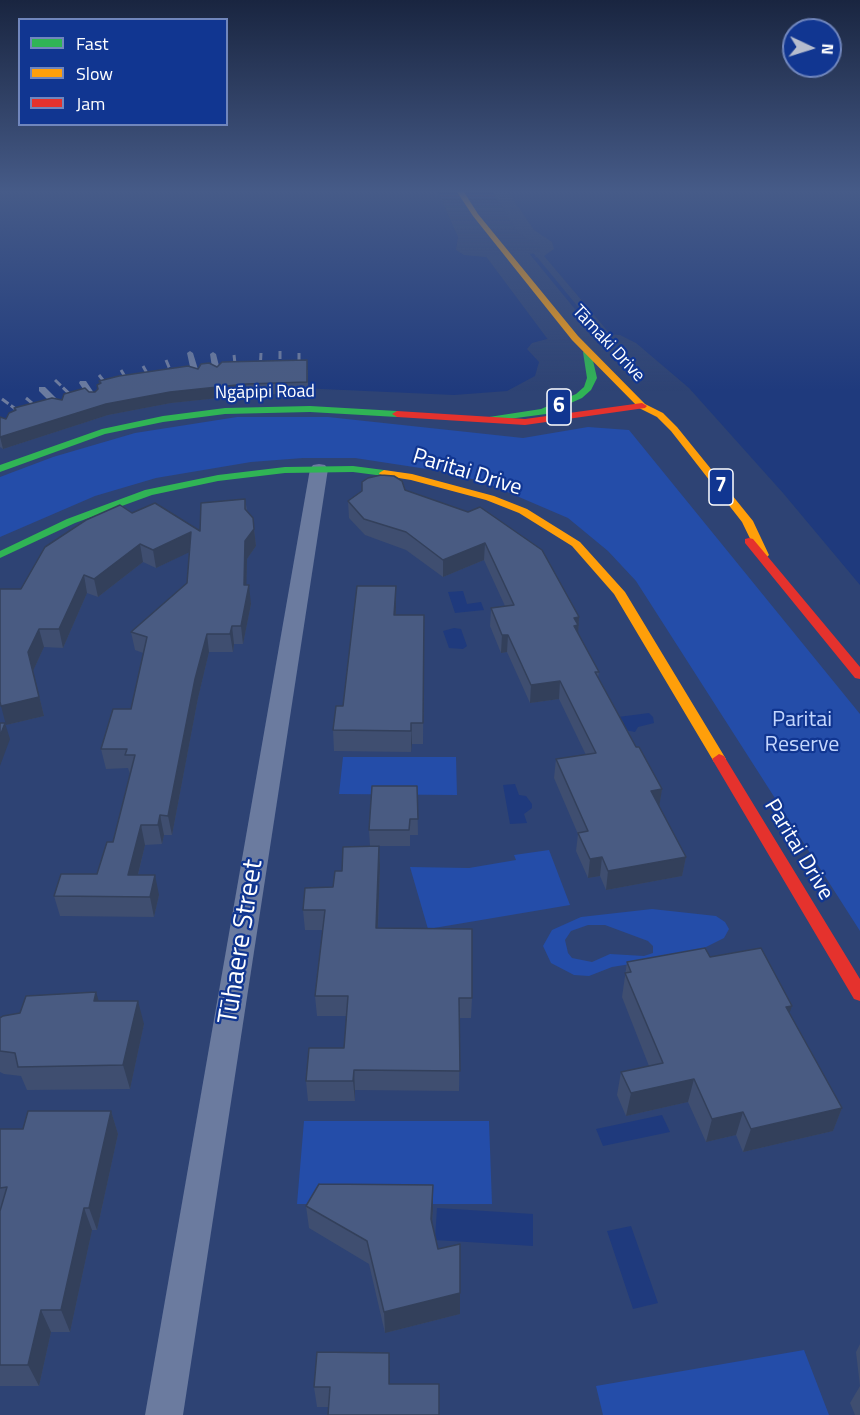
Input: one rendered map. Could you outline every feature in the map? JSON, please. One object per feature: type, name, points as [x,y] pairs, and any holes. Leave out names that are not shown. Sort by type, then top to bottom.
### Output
[{"type":"main road","name":"Tāmaki Drive","points":[[509,258],[587,352],[649,412],[726,516],[763,555],[860,675]]},
{"type":"main road","name":"6","points":[[489,420],[543,412],[579,396],[592,378],[587,352]]},
{"type":"main road","name":"Ngāpipi Road","points":[[0,469],[102,432],[163,419],[225,411],[310,409],[489,420],[587,423],[649,412]]},
{"type":"main road","name":"Paritai Drive","points":[[0,555],[70,521],[149,492],[249,473],[319,468],[368,471],[411,477],[481,495],[523,511],[576,544],[619,592],[860,994]]},
{"type":"street","name":"Tūhaere Street","points":[[164,1415],[319,468]]},
{"type":"lane","points":[[190,353],[196,376]]},
{"type":"lane","points":[[213,354],[217,374]]},
{"type":"lane","points":[[83,383],[94,399]]},
{"type":"lane","points":[[42,389],[61,407]]},
{"type":"green space","name":"Paritai Reserve","points":[[237,417],[328,417],[523,438],[588,427],[629,430],[860,714],[860,931],[636,581],[608,551],[568,518],[491,485],[453,473],[355,458],[303,458],[251,462],[156,478],[95,496],[0,537],[0,477],[53,457],[135,433]]},
{"type":"green space","points":[[343,757],[456,757],[457,795],[339,794]]},
{"type":"green space","points":[[549,850],[570,905],[428,929],[410,867],[469,868],[516,860],[514,855]]},
{"type":"green space","points":[[652,909],[716,916],[725,922],[729,929],[724,938],[692,954],[612,967],[589,976],[574,975],[551,963],[543,946],[552,930],[581,917]],"holes":[[[588,925],[605,925],[648,941],[653,946],[653,953],[644,956],[610,954],[592,962],[572,958],[568,953],[565,940],[571,931]]]},
{"type":"green space","points":[[304,1121],[489,1121],[492,1204],[297,1204]]},
{"type":"green space","points":[[804,1350],[829,1415],[603,1415],[596,1386]]},
{"type":"shaded area","points":[[0,258],[860,258],[860,585],[783,493],[689,388],[636,343],[620,335],[595,333],[532,343],[527,349],[539,362],[535,376],[507,391],[454,395],[278,387],[174,397],[0,443]]},
{"type":"shaded area","points":[[463,591],[467,604],[481,602],[484,610],[455,613],[448,592]]},
{"type":"shaded area","points":[[461,629],[467,646],[463,649],[449,648],[443,631]]},
{"type":"shaded area","points":[[649,713],[654,723],[638,727],[635,732],[625,730],[623,721],[618,717]]},
{"type":"shaded area","points":[[515,784],[519,795],[526,796],[532,804],[532,808],[524,814],[527,823],[510,824],[503,785]]},
{"type":"shaded area","points":[[662,1115],[670,1132],[603,1146],[596,1129]]},
{"type":"shaded area","points":[[437,1208],[533,1214],[533,1246],[435,1240]]},
{"type":"shaded area","points":[[631,1226],[658,1303],[633,1309],[607,1231]]},
{"type":"pier","points":[[487,258],[533,258],[597,336],[549,341]]},
{"type":"pier","points":[[538,258],[546,258],[611,335],[602,336]]},
{"type":"building","points":[[307,360],[307,382],[246,384],[170,392],[106,404],[0,437],[0,417],[6,419],[9,413],[16,410],[14,408],[52,398],[62,400],[64,394],[85,388],[89,392],[95,392],[98,389],[97,385],[101,383],[99,381],[188,366],[198,369],[201,364],[209,363],[217,367],[222,362]]},
{"type":"building","points":[[381,475],[394,476],[402,481],[405,490],[468,512],[480,507],[542,550],[579,617],[574,618],[578,625],[574,626],[599,672],[595,672],[662,789],[651,791],[686,857],[608,871],[602,857],[590,859],[578,833],[588,831],[556,759],[596,753],[560,681],[531,685],[508,635],[502,635],[491,608],[514,605],[485,543],[443,560],[406,532],[364,519],[348,501],[362,491],[362,482]]},
{"type":"building","points":[[245,499],[245,509],[253,518],[254,529],[245,541],[244,585],[249,585],[241,626],[232,626],[230,634],[207,634],[195,679],[168,816],[160,815],[158,825],[141,825],[128,875],[155,875],[150,897],[54,896],[61,874],[97,874],[107,842],[113,842],[135,755],[125,755],[127,749],[101,749],[113,709],[131,709],[147,637],[131,632],[187,583],[191,532],[153,550],[140,544],[94,579],[84,575],[59,629],[39,629],[28,652],[39,697],[1,706],[0,589],[21,589],[45,547],[86,520],[120,505],[132,513],[155,503],[200,531],[201,503]]},
{"type":"building","points":[[357,586],[396,586],[394,615],[424,615],[423,723],[411,723],[411,731],[333,730],[336,706],[343,706]]},
{"type":"building","points":[[0,723],[5,723],[0,736]]},
{"type":"building","points":[[372,786],[417,786],[418,819],[410,819],[409,830],[369,830]]},
{"type":"building","points":[[379,846],[376,928],[472,929],[472,998],[459,998],[460,1071],[354,1070],[353,1081],[306,1081],[309,1048],[344,1048],[348,996],[315,996],[325,910],[303,910],[305,888],[333,887],[335,871],[342,871],[343,847]]},
{"type":"building","points":[[705,948],[710,957],[761,948],[792,1006],[786,1007],[842,1108],[751,1129],[743,1112],[712,1119],[694,1079],[631,1093],[621,1072],[663,1063],[625,973],[631,972],[627,962]]},
{"type":"building","points":[[96,992],[94,1001],[138,1001],[123,1065],[18,1067],[15,1053],[0,1051],[0,1018],[20,1013],[26,996]]},
{"type":"building","points":[[28,1111],[111,1111],[89,1208],[84,1208],[61,1310],[41,1310],[28,1365],[0,1365],[0,1211],[7,1187],[0,1188],[0,1129],[23,1129]]},
{"type":"building","points":[[319,1184],[433,1185],[431,1219],[438,1249],[460,1244],[460,1293],[384,1312],[367,1241],[306,1206]]},
{"type":"building","points":[[317,1352],[389,1353],[389,1384],[439,1384],[439,1415],[328,1415],[330,1387],[314,1387]]},
{"type":"railway","points":[[280,351],[280,371]]},
{"type":"railway","points":[[260,371],[261,353]]},
{"type":"railway","points":[[299,353],[299,371]]},
{"type":"railway","points":[[234,355],[236,372]]},
{"type":"railway","points":[[166,360],[174,379]]},
{"type":"railway","points":[[143,366],[152,382]]},
{"type":"railway","points":[[121,370],[130,385]]},
{"type":"railway","points":[[99,375],[110,389]]},
{"type":"railway","points":[[55,380],[79,403]]},
{"type":"railway","points":[[26,398],[44,413]]},
{"type":"railway","points":[[2,399],[25,416]]},
{"type":"traffic: fast","points":[[489,420],[543,412],[579,396],[588,388],[592,378],[587,352]]},
{"type":"traffic: fast","points":[[0,469],[102,432],[163,419],[225,411],[310,409],[397,414]]},
{"type":"traffic: fast","points":[[0,555],[71,521],[149,492],[218,478],[285,470],[353,469],[384,473]]},
{"type":"traffic: slow","points":[[510,258],[575,338],[642,406],[660,415],[674,429],[747,521],[763,555]]},
{"type":"traffic: slow","points":[[384,473],[412,477],[490,498],[523,511],[576,544],[619,592],[719,759]]},
{"type":"traffic: jam","points":[[397,414],[525,422],[642,406]]},
{"type":"traffic: jam","points":[[749,541],[860,675]]},
{"type":"traffic: jam","points":[[719,759],[860,994]]}]
